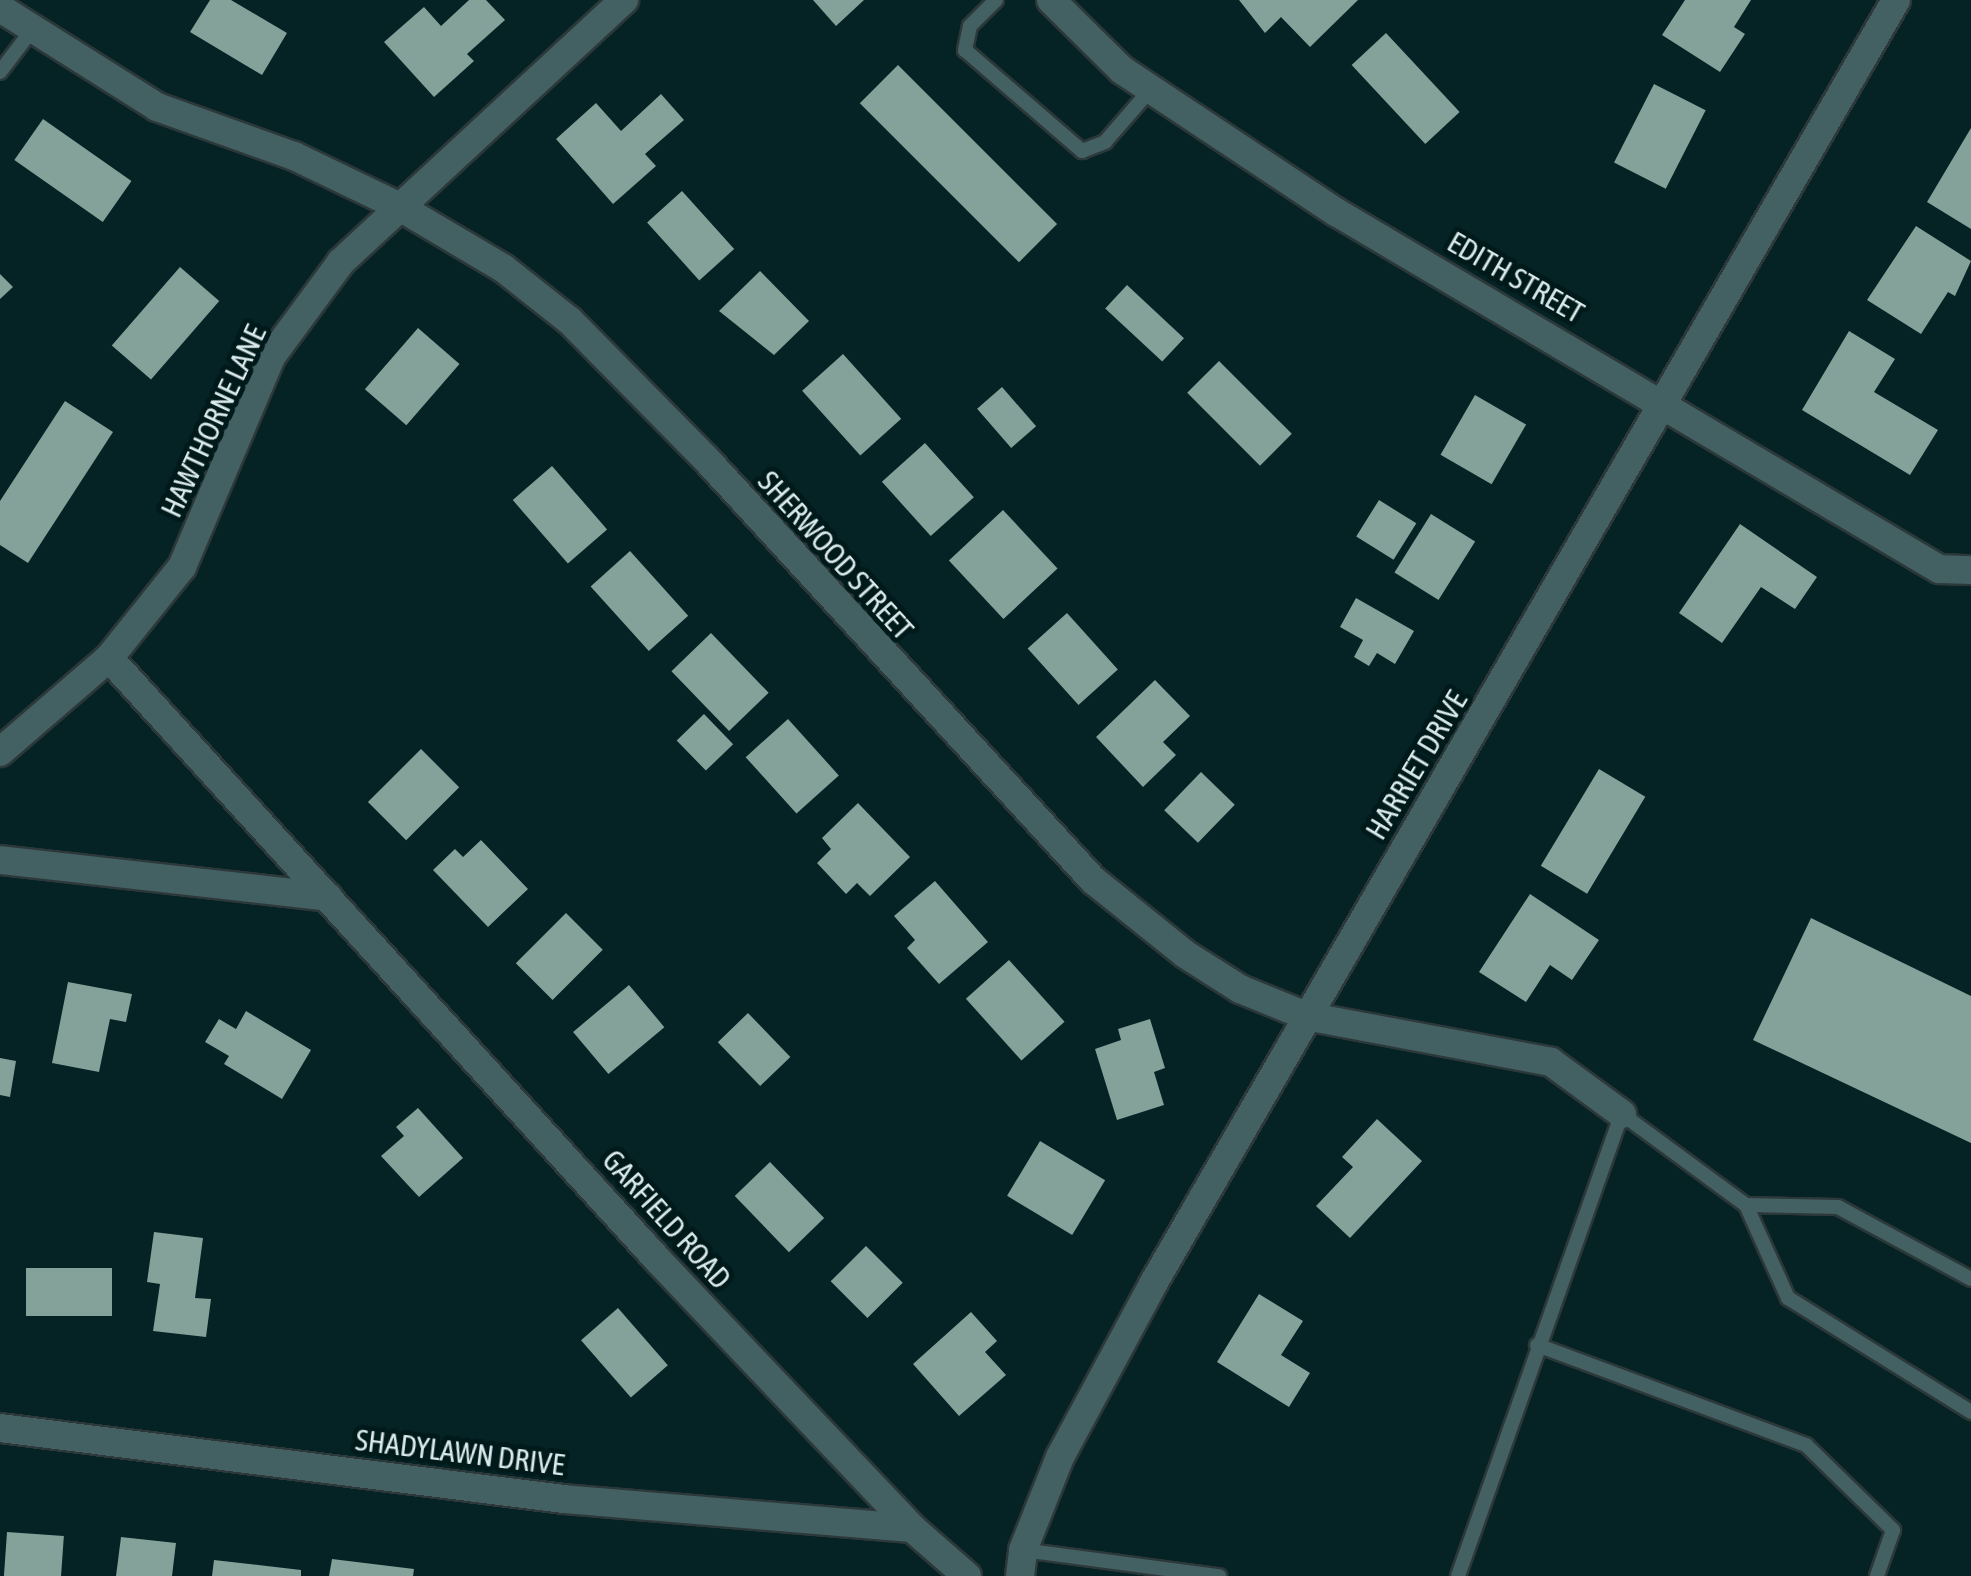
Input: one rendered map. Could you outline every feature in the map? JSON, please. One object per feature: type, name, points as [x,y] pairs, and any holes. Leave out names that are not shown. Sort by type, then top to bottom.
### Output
[{"type":"street","name":"HAWTHORNE LANE","points":[[0,752],[109,658],[182,567],[271,357],[341,262],[624,0]]},
{"type":"street","name":"EDITH STREET","points":[[1051,0],[1150,90],[1336,212],[1939,569],[1971,570]]},
{"type":"street","name":"HARRIET DRIVE","points":[[1022,1563],[1060,1457],[1306,1016],[1665,404],[1896,0]]},
{"type":"street","name":"SHERWOOD STREET","points":[[0,8],[157,107],[294,156],[398,206],[503,268],[570,321],[708,460],[1093,880],[1185,954],[1240,988],[1306,1016],[1551,1062],[1622,1114]]},
{"type":"street","name":"GARFIELD ROAD","points":[[109,658],[657,1259],[912,1528],[967,1576]]},
{"type":"street","points":[[0,860],[328,896]]},
{"type":"street","name":"SHADYLAWN DRIVE","points":[[0,1428],[564,1499],[912,1528]]},
{"type":"lane","points":[[996,0],[970,26],[965,50],[1082,151],[1104,142],[1150,90]]},
{"type":"lane","points":[[0,72],[32,30]]},
{"type":"lane","points":[[1458,1576],[1622,1114],[1746,1205],[1788,1298],[1971,1412]]},
{"type":"lane","points":[[1746,1205],[1838,1208],[1971,1279]]},
{"type":"lane","points":[[1538,1344],[1806,1445],[1893,1530],[1877,1576]]},
{"type":"lane","points":[[1022,1563],[1219,1576]]},
{"type":"building","points":[[210,0],[231,0],[287,33],[262,75],[190,32]]},
{"type":"building","points":[[469,0],[486,0],[505,20],[467,54],[474,61],[434,97],[384,42],[424,7],[441,26]]},
{"type":"building","points":[[813,0],[864,0],[836,26]]},
{"type":"building","points":[[1239,0],[1358,0],[1310,47],[1281,17],[1265,33]]},
{"type":"building","points":[[1685,0],[1751,0],[1734,27],[1745,34],[1720,72],[1662,35]]},
{"type":"building","points":[[1386,33],[1460,112],[1425,144],[1352,65]]},
{"type":"building","points":[[898,65],[1057,224],[1019,262],[860,103]]},
{"type":"building","points":[[1654,84],[1706,110],[1666,189],[1614,162]]},
{"type":"building","points":[[661,94],[684,120],[645,154],[656,166],[613,204],[556,139],[596,103],[621,131]]},
{"type":"building","points":[[43,119],[131,181],[103,222],[14,160]]},
{"type":"building","points":[[1971,128],[1971,229],[1927,202]]},
{"type":"building","points":[[682,191],[734,249],[699,280],[647,222]]},
{"type":"building","points":[[1916,226],[1971,261],[1955,296],[1948,292],[1921,334],[1867,300]]},
{"type":"building","points":[[180,267],[219,301],[151,380],[112,345]]},
{"type":"building","points":[[760,271],[809,321],[774,355],[719,311]]},
{"type":"building","points":[[0,274],[13,287],[0,299]]},
{"type":"building","points":[[1127,285],[1184,338],[1162,362],[1105,308]]},
{"type":"building","points":[[418,328],[460,364],[406,425],[365,389]]},
{"type":"building","points":[[1849,331],[1895,359],[1874,392],[1938,430],[1910,475],[1802,410]]},
{"type":"building","points":[[843,354],[901,419],[860,455],[802,391]]},
{"type":"building","points":[[1219,361],[1292,434],[1260,466],[1187,393]]},
{"type":"building","points":[[1002,387],[1036,426],[1011,448],[977,409]]},
{"type":"building","points":[[1475,395],[1526,424],[1492,484],[1440,455]]},
{"type":"building","points":[[65,401],[113,432],[28,563],[0,545],[0,501]]},
{"type":"building","points":[[925,443],[974,497],[931,536],[882,482]]},
{"type":"building","points":[[552,466],[607,529],[568,564],[513,500]]},
{"type":"building","points":[[1379,500],[1416,523],[1394,560],[1356,536]]},
{"type":"building","points":[[1003,510],[1058,569],[1003,619],[949,560]]},
{"type":"building","points":[[1431,514],[1475,542],[1439,600],[1394,573]]},
{"type":"building","points":[[1740,524],[1817,577],[1795,609],[1761,587],[1722,643],[1679,613]]},
{"type":"building","points":[[630,551],[688,616],[649,651],[591,586]]},
{"type":"building","points":[[1356,598],[1414,631],[1395,664],[1377,653],[1369,666],[1354,657],[1363,640],[1340,627]]},
{"type":"building","points":[[1067,613],[1118,669],[1078,705],[1028,648]]},
{"type":"building","points":[[711,633],[769,693],[729,731],[671,671]]},
{"type":"building","points":[[1155,680],[1190,716],[1163,742],[1176,755],[1143,787],[1096,737]]},
{"type":"building","points":[[704,714],[733,744],[706,771],[677,740]]},
{"type":"building","points":[[788,719],[839,775],[796,814],[746,757]]},
{"type":"building","points":[[421,749],[459,787],[406,840],[368,802]]},
{"type":"building","points":[[1599,769],[1645,797],[1587,894],[1541,866]]},
{"type":"building","points":[[1201,772],[1235,805],[1198,843],[1164,810]]},
{"type":"building","points":[[858,803],[910,857],[870,896],[857,883],[846,894],[817,863],[831,849],[822,838]]},
{"type":"building","points":[[481,840],[528,889],[488,927],[433,870],[455,849],[463,857]]},
{"type":"building","points":[[935,881],[988,942],[939,984],[907,948],[915,940],[894,916]]},
{"type":"building","points":[[1530,894],[1599,940],[1572,980],[1550,965],[1526,1002],[1479,972]]},
{"type":"building","points":[[566,913],[603,950],[553,1000],[516,963]]},
{"type":"building","points":[[1811,918],[1971,996],[1971,1143],[1753,1040]]},
{"type":"building","points":[[1009,960],[1065,1022],[1021,1060],[966,999]]},
{"type":"building","points":[[68,982],[132,994],[126,1022],[110,1019],[99,1072],[52,1063]]},
{"type":"building","points":[[629,985],[664,1027],[608,1074],[573,1032]]},
{"type":"building","points":[[246,1011],[311,1050],[282,1099],[224,1064],[229,1056],[205,1042],[219,1019],[236,1029]]},
{"type":"building","points":[[748,1013],[790,1057],[760,1086],[718,1042]]},
{"type":"building","points":[[1150,1019],[1165,1068],[1154,1072],[1164,1105],[1117,1120],[1095,1049],[1121,1040],[1118,1029]]},
{"type":"building","points":[[0,1058],[16,1061],[10,1097],[0,1095]]},
{"type":"building","points":[[418,1108],[463,1158],[419,1197],[381,1156],[404,1136],[396,1127]]},
{"type":"building","points":[[1377,1119],[1422,1161],[1350,1238],[1316,1206],[1353,1167],[1342,1157]]},
{"type":"building","points":[[1040,1141],[1105,1180],[1072,1235],[1007,1196]]},
{"type":"building","points":[[770,1162],[824,1218],[789,1252],[735,1196]]},
{"type":"building","points":[[154,1232],[203,1238],[195,1298],[211,1299],[206,1337],[153,1331],[160,1284],[147,1282]]},
{"type":"building","points":[[866,1246],[903,1283],[867,1318],[831,1281]]},
{"type":"building","points":[[26,1268],[112,1268],[112,1316],[26,1316]]},
{"type":"building","points":[[1259,1294],[1303,1321],[1281,1355],[1310,1373],[1289,1407],[1217,1362]]},
{"type":"building","points":[[618,1308],[668,1365],[631,1398],[581,1340]]},
{"type":"building","points":[[971,1312],[997,1341],[985,1352],[1006,1375],[959,1416],[913,1364]]},
{"type":"building","points":[[7,1532],[64,1536],[61,1576],[4,1576]]},
{"type":"building","points":[[121,1537],[176,1543],[172,1576],[116,1576]]},
{"type":"building","points":[[332,1559],[414,1569],[413,1576],[329,1576]]},
{"type":"building","points":[[214,1560],[301,1570],[301,1576],[212,1576]]}]
